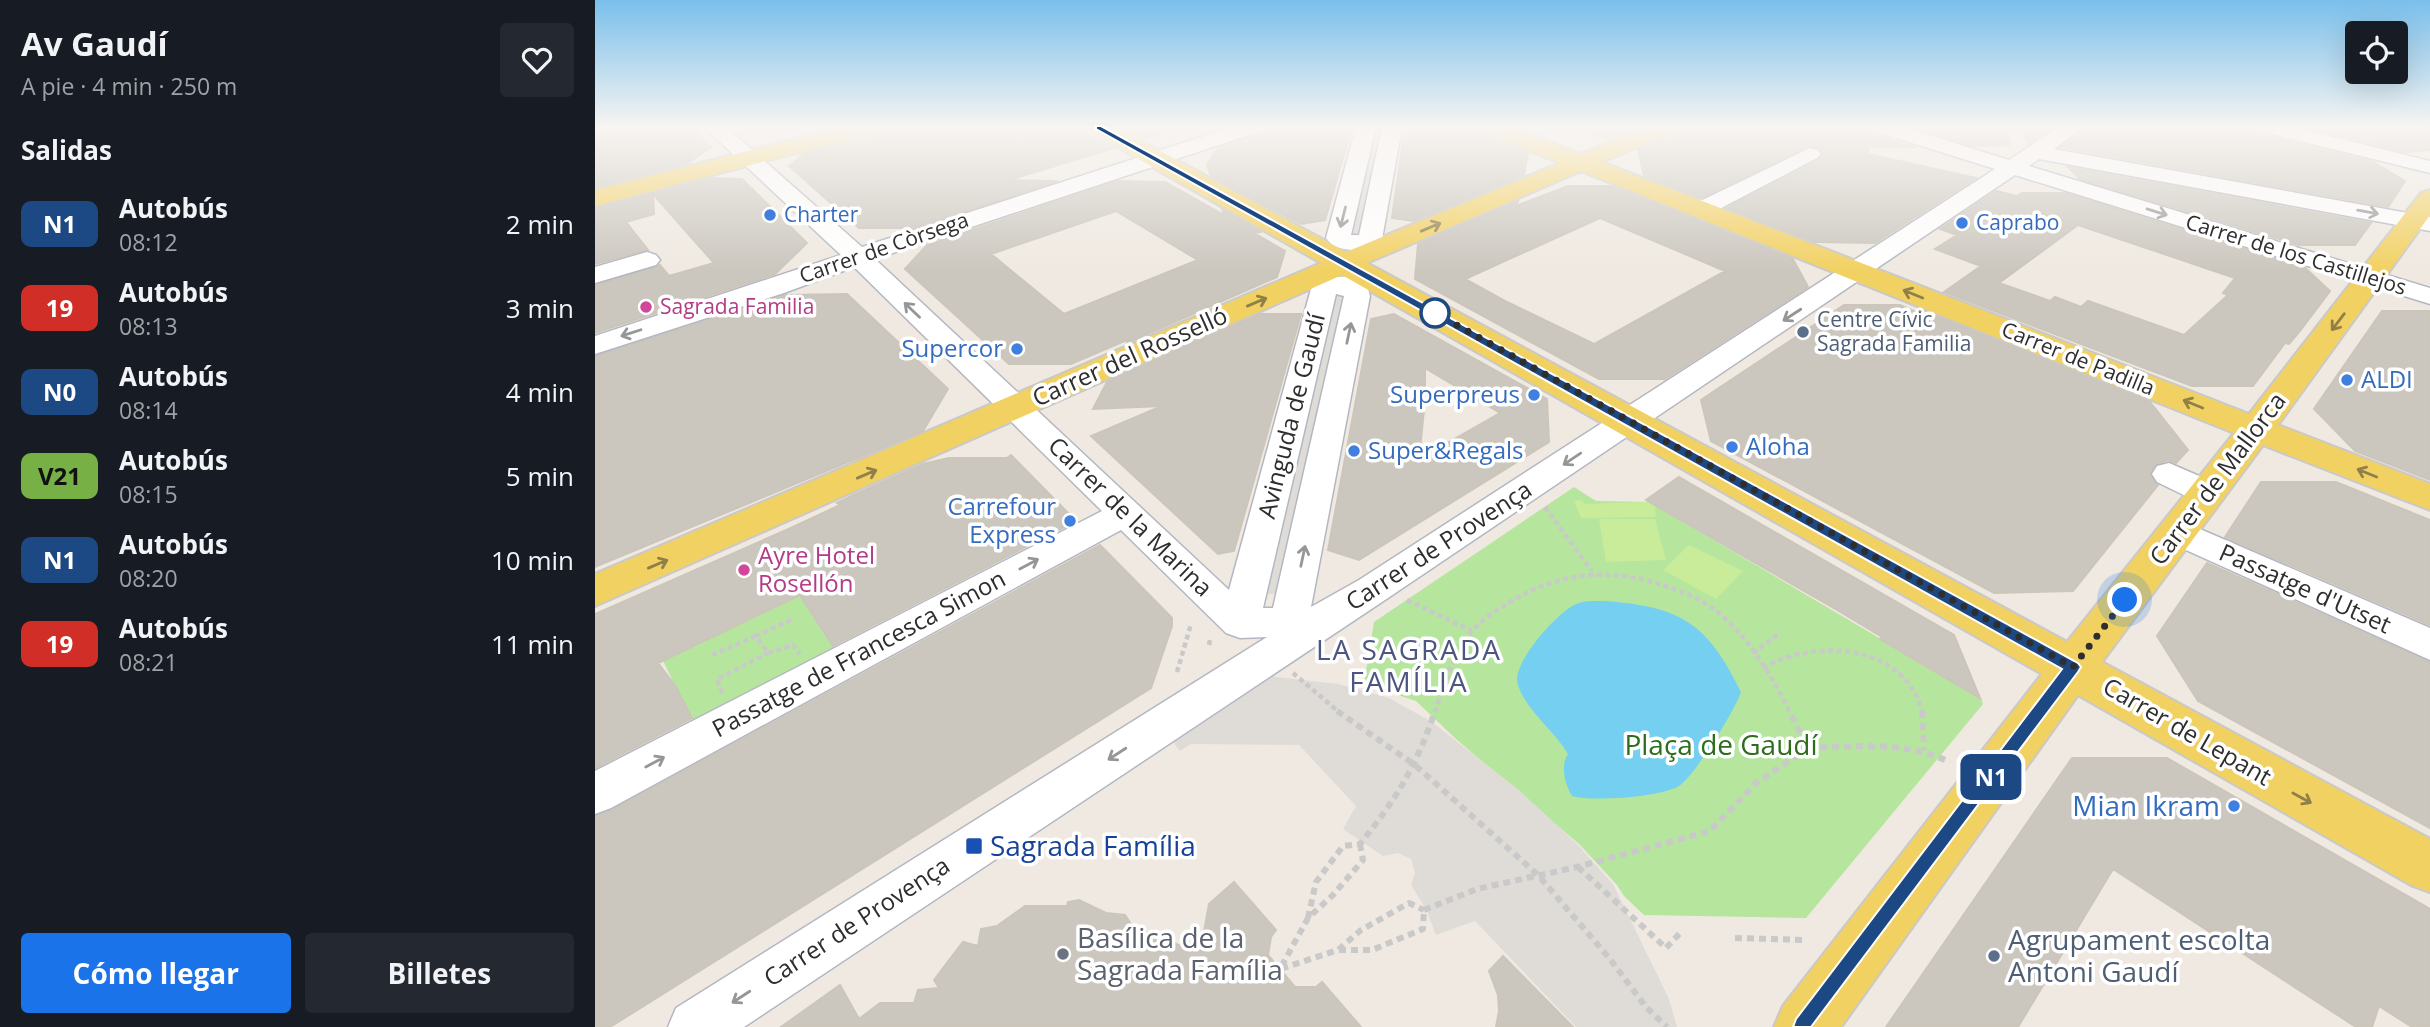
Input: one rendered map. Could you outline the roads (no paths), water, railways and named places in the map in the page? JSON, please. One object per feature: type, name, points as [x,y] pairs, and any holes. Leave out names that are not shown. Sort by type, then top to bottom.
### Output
[{"type":"main road","points":[[595,198],[682,175]]},
{"type":"main road","name":"Carrer de Lepant","points":[[1187,175],[2430,867]]},
{"type":"main road","name":"Carrer del Rosselló","points":[[595,591],[1554,175]]},
{"type":"main road","name":"Carrer de Padilla","points":[[1613,175],[2430,498]]},
{"type":"main road","name":"Carrer de Mallorca","points":[[1804,1027],[2073,667],[2138,565],[2179,532],[2371,278],[2422,222],[2430,198]]},
{"type":"street","name":"Carrer de la Marina","points":[[765,175],[857,256],[1124,514],[1261,640]]},
{"type":"street","name":"Carrer de Còrsega","points":[[595,345],[1104,175]]},
{"type":"street","points":[[1354,175],[1338,238],[1344,242],[1367,242],[1370,239],[1383,175]]},
{"type":"street","points":[[1700,209],[1768,175]]},
{"type":"street","name":"Carrer de Provença","points":[[695,1027],[1261,640],[1629,420],[2002,175]]},
{"type":"street","name":"Carrer de los Castillejos","points":[[2035,175],[2430,296]]},
{"type":"street","points":[[2162,175],[2422,222]]},
{"type":"street","points":[[595,275],[647,260]]},
{"type":"street","name":"Avinguda de Gaudí","points":[[1329,286],[1356,286],[1357,296],[1261,640],[1324,289],[1329,286]]},
{"type":"street","points":[[2169,474],[2208,494]]},
{"type":"street","name":"Passatge de Francesca Simon","points":[[595,794],[1124,514]]},
{"type":"street","name":"Passatge d'Utset","points":[[2179,532],[2430,645]]},
{"type":"water","points":[[1605,601],[1654,608],[1689,623],[1703,634],[1716,650],[1741,692],[1731,714],[1704,757],[1686,780],[1670,790],[1595,799],[1572,796],[1564,775],[1568,754],[1527,704],[1518,685],[1517,676],[1527,653],[1557,618],[1578,603]]},
{"type":"place","name":"Charter","points":[[770,215]]},
{"type":"place","name":"Caprabo","points":[[1962,223]]},
{"type":"place","name":"Sagrada Familia","points":[[646,307]]},
{"type":"place","name":"Centre Cívic Sagrada Familia","points":[[1803,332]]},
{"type":"place","name":"Supercor","points":[[1017,349]]},
{"type":"place","name":"ALDI","points":[[2347,380]]},
{"type":"place","name":"Superpreus","points":[[1534,395]]},
{"type":"place","name":"Aloha","points":[[1732,447]]},
{"type":"place","name":"Super&Regals","points":[[1354,451]]},
{"type":"place","name":"Carrefour Express","points":[[1070,521]]},
{"type":"place","name":"Ayre Hotel Rosellón","points":[[744,570]]},
{"type":"place","name":"Mian Ikram","points":[[2234,806]]},
{"type":"place","name":"Sagrada Família","points":[[974,846]]},
{"type":"place","name":"Basílica de la Sagrada Família","points":[[1063,954]]},
{"type":"place","name":"Agrupament escolta Antoni Gaudí","points":[[1994,956]]},
{"type":"district","name":"LA SAGRADA FAMÍLIA","points":[[1409,666]]},
{"type":"park label","name":"Plaça de Gaudí","points":[[1721,745]]}]
